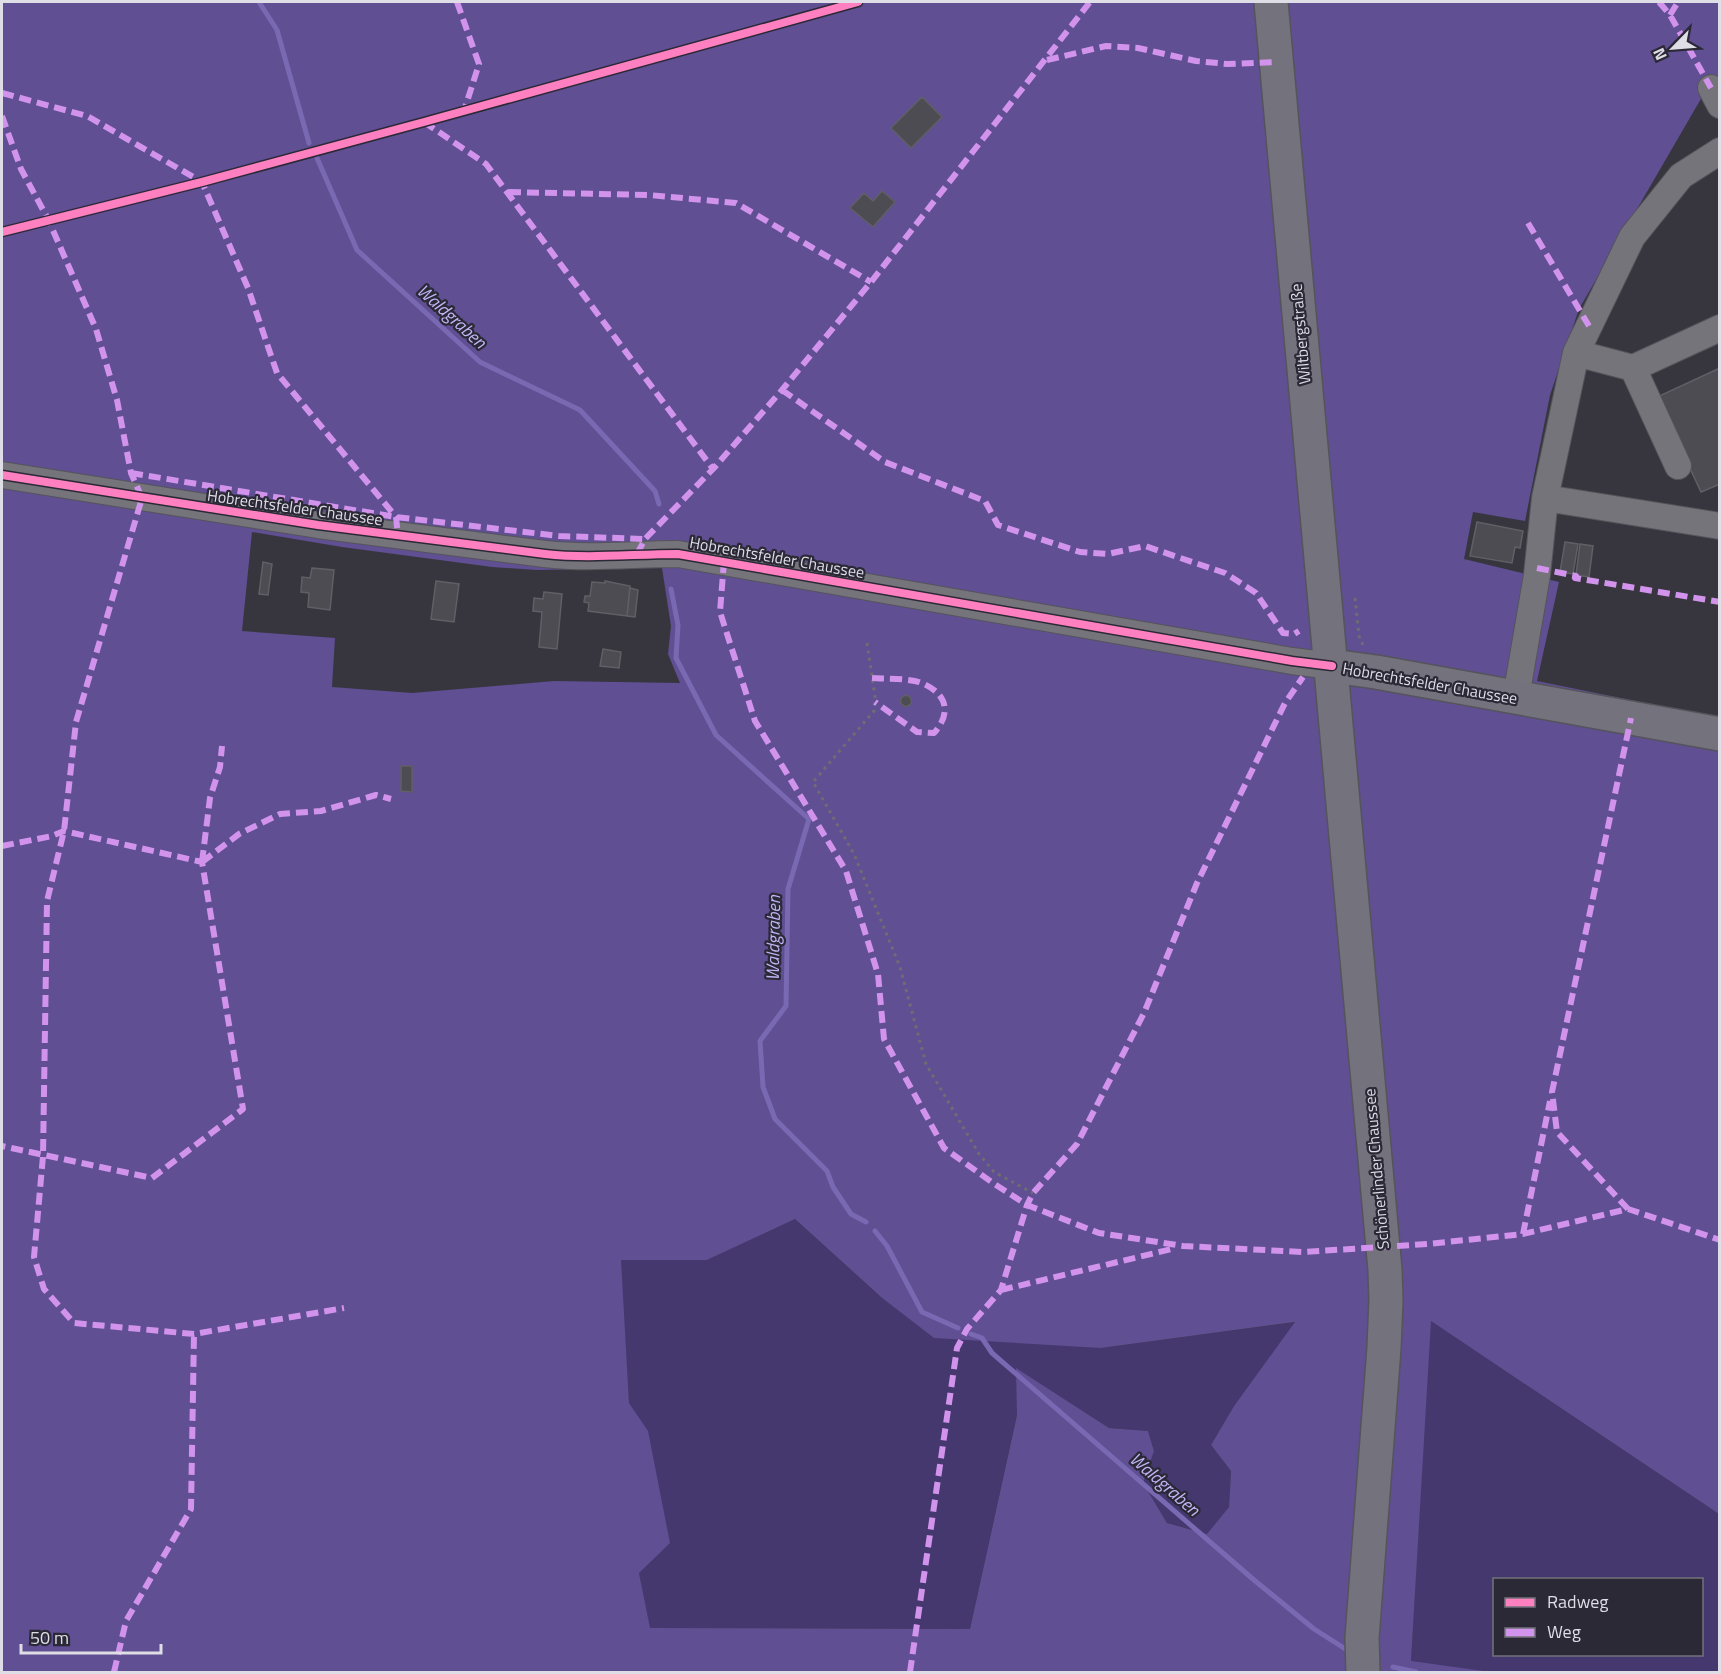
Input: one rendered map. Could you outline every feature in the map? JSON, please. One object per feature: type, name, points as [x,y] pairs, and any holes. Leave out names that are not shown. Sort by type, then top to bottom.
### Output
[{"type":"main road","name":"Wiltbergstraße","points":[[1271,2],[1313,481],[1332,666]]},
{"type":"main road","name":"Hobrechtsfelder Chaussee","points":[[1332,666],[1719,733]]},
{"type":"main road","name":"Schönerlinder Chaussee","points":[[1332,666],[1384,1248],[1386,1300],[1362,1638],[1363,1672]]},
{"type":"street","points":[[1516,697],[1536,575],[1545,498],[1576,353],[1632,237],[1681,176],[1719,150]]},
{"type":"street","points":[[1576,353],[1633,368],[1719,327]]},
{"type":"street","points":[[1633,368],[1678,466]]},
{"type":"street","name":"Hobrechtsfelder Chaussee","points":[[2,474],[318,525],[561,556],[581,558],[678,554],[1292,661],[1332,666]]},
{"type":"street","points":[[1545,498],[1719,526]]},
{"type":"street","points":[[1679,519],[1719,507]]},
{"type":"path","points":[[1355,598],[1359,636],[1363,644],[1364,670]]},
{"type":"path","points":[[867,643],[875,696],[874,711],[813,782],[854,855],[900,967],[926,1064],[979,1154],[994,1172],[1033,1193]]},
{"type":"shaded area","points":[[2,2],[1719,2],[1719,84],[1702,97],[1579,309],[1550,395],[1525,521],[1473,512],[1464,559],[1559,582],[1537,681],[1719,718],[1719,1514],[1431,1321],[1411,1661],[1491,1672],[2,1672]],"holes":[[[252,532],[342,547],[492,567],[537,570],[662,568],[671,626],[668,654],[680,683],[554,681],[412,693],[332,687],[335,638],[242,631]],[[795,1219],[881,1297],[934,1338],[1101,1348],[1295,1322],[1234,1406],[1211,1445],[1231,1471],[1229,1507],[1207,1534],[1167,1523],[1143,1483],[1154,1451],[1148,1431],[1109,1428],[1016,1368],[1017,1415],[970,1629],[650,1628],[639,1573],[670,1543],[648,1431],[629,1403],[621,1260],[707,1260]]]},
{"type":"shaded area","points":[[795,1219],[881,1297],[1101,1348],[1297,1322],[1234,1406],[1211,1445],[1231,1471],[1229,1507],[1208,1534],[1167,1523],[1143,1483],[1154,1451],[1148,1431],[1109,1428],[1017,1369],[1017,1415],[970,1629],[649,1628],[639,1573],[648,1432],[629,1403],[620,1260],[707,1260]]},
{"type":"shaded area","points":[[1430,1320],[1719,1514],[1719,1672],[1491,1672],[1411,1662]]},
{"type":"building","points":[[922,97],[942,117],[911,148],[891,128]]},
{"type":"building","points":[[882,191],[895,202],[873,227],[850,208],[864,193],[873,201]]},
{"type":"building","points":[[1720,368],[1720,484],[1701,492],[1657,397]]},
{"type":"building","points":[[1477,522],[1523,531],[1520,548],[1515,547],[1512,563],[1470,556]]},
{"type":"building","points":[[1565,542],[1578,544],[1573,574],[1560,572]]},
{"type":"building","points":[[1580,544],[1593,546],[1589,577],[1576,575]]},
{"type":"building","points":[[263,562],[272,564],[268,595],[259,594]]},
{"type":"building","points":[[312,568],[334,570],[330,610],[308,607],[309,593],[301,592],[302,577],[310,578]]},
{"type":"building","points":[[436,581],[459,584],[454,622],[431,619]]},
{"type":"building","points":[[605,581],[630,586],[627,616],[588,611],[589,603],[584,602],[585,596],[590,596],[592,582],[605,583]]},
{"type":"building","points":[[630,588],[638,590],[635,617],[627,616]]},
{"type":"building","points":[[544,592],[562,594],[557,649],[539,647],[542,612],[533,611],[534,598],[543,599]]},
{"type":"building","points":[[603,649],[621,652],[619,668],[600,666]]},
{"type":"building","points":[[906,696],[910,697],[910,705],[906,706],[902,705],[901,701],[902,697]]},
{"type":"building","points":[[401,766],[412,766],[412,792],[401,791]]},
{"type":"waterway","name":"Waldgraben","points":[[259,2],[277,30],[309,143]]},
{"type":"waterway","name":"Waldgraben","points":[[317,158],[357,250],[480,362],[580,410],[655,491],[659,504]]},
{"type":"waterway","name":"Waldgraben","points":[[671,589],[678,625],[676,658],[716,735],[809,819],[788,889],[786,1006],[760,1041],[763,1087],[775,1119],[827,1171],[833,1187],[851,1214],[866,1222]]},
{"type":"waterway","name":"Waldgraben","points":[[875,1231],[887,1246],[922,1312],[958,1328]]},
{"type":"waterway","name":"Waldgraben","points":[[971,1334],[982,1338],[992,1353],[1254,1580],[1314,1629],[1347,1650]]},
{"type":"waterway","name":"Waldgraben","points":[[1393,1667],[1416,1672]]},
{"type":"marked path","points":[[457,2],[479,64],[464,111]]},
{"type":"marked path","points":[[637,554],[645,539],[713,469],[871,282],[1090,2]]},
{"type":"marked path","points":[[1659,2],[1670,15],[1711,88]]},
{"type":"marked path","points":[[1670,15],[1678,2]]},
{"type":"marked path","points":[[1047,60],[1106,46],[1138,48],[1196,61],[1227,64],[1276,62]]},
{"type":"marked path","points":[[2,93],[87,116],[202,182],[248,288],[277,373],[396,517],[398,536]]},
{"type":"marked path","points":[[2,116],[21,169],[48,219],[96,329],[117,400],[131,473],[142,498],[76,722],[64,831],[47,901],[43,1156],[34,1257],[44,1289],[74,1323],[194,1334],[344,1308]]},
{"type":"marked path","points":[[424,122],[486,164],[713,469]]},
{"type":"marked path","points":[[509,192],[649,195],[736,203],[871,282]]},
{"type":"marked path","points":[[1528,223],[1589,326]]},
{"type":"marked path","points":[[782,390],[885,462],[985,501],[998,525],[1080,552],[1108,554],[1145,546],[1225,573],[1256,593],[1283,633],[1294,634],[1299,631]]},
{"type":"marked path","points":[[131,473],[396,517],[559,536],[645,539]]},
{"type":"marked path","points":[[724,561],[720,612],[755,721],[846,871],[878,974],[884,1039],[944,1148],[993,1183],[1027,1205],[1099,1233],[1183,1246],[1303,1252],[1428,1244],[1523,1234],[1628,1209],[1720,1240]]},
{"type":"marked path","points":[[1537,568],[1576,576],[1575,578],[1720,602]]},
{"type":"marked path","points":[[910,1672],[957,1348],[967,1329],[1001,1290],[1027,1205],[1033,1193],[1077,1144],[1144,1013],[1197,883],[1285,703],[1303,677]]},
{"type":"marked path","points":[[872,678],[906,680],[924,684],[932,688],[942,699],[945,712],[934,733],[917,732],[875,702]]},
{"type":"marked path","points":[[1628,1209],[1557,1132],[1552,1092],[1631,718]]},
{"type":"marked path","points":[[202,862],[210,798],[220,767],[222,746]]},
{"type":"marked path","points":[[202,862],[239,834],[280,814],[321,811],[376,795],[391,799]]},
{"type":"marked path","points":[[2,846],[52,836],[64,831],[202,862],[243,1109],[152,1178],[2,1146]]},
{"type":"marked path","points":[[1523,1234],[1550,1101]]},
{"type":"marked path","points":[[1001,1290],[1176,1248]]},
{"type":"marked path","points":[[114,1672],[126,1621],[191,1509],[194,1334]]},
{"type":"cycle path","points":[[2,232],[202,182],[858,2]]},
{"type":"cycle path","points":[[2,475],[318,525],[545,554],[595,556],[678,554],[1292,661],[1332,666]]}]
